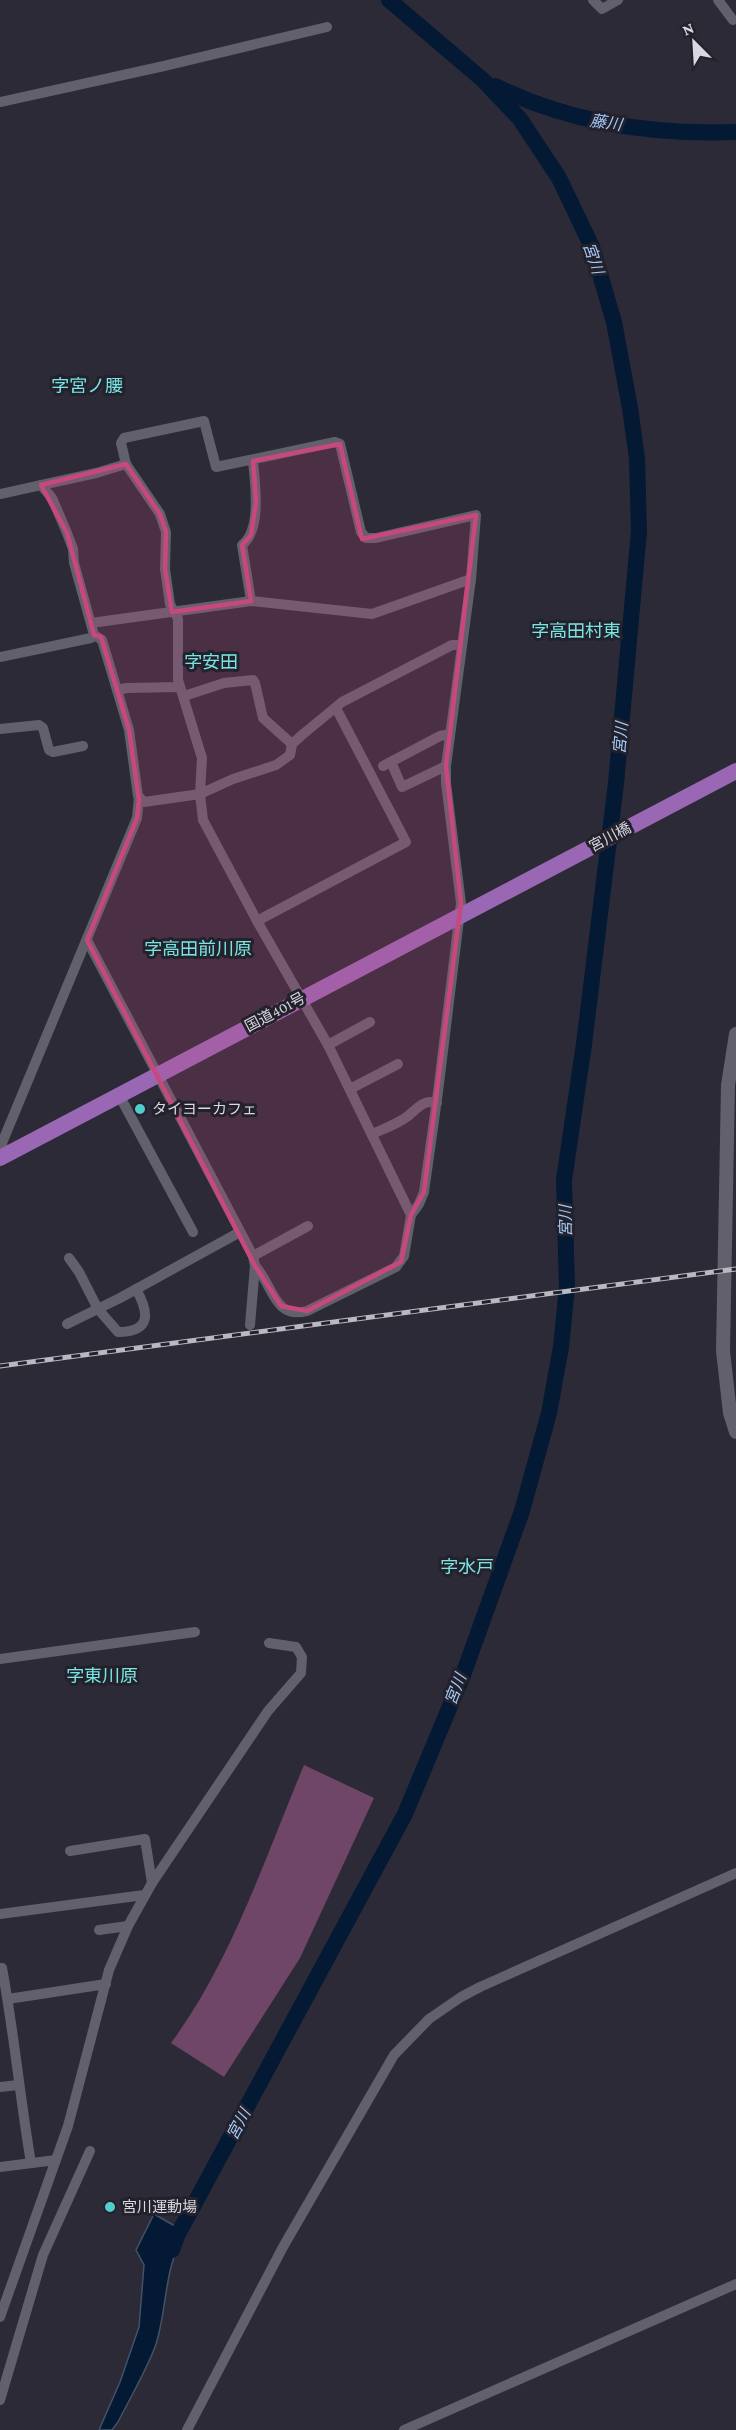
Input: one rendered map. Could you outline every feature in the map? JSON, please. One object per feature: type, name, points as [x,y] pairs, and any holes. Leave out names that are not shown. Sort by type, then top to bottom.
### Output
[{"type":"highway","name":"宮川橋","points":[[551,869],[736,771]]},
{"type":"highway","name":"国道401号","points":[[2,1156],[551,869]]},
{"type":"street","points":[[593,0],[602,9],[618,0]]},
{"type":"street","points":[[718,0],[735,21]]},
{"type":"street","points":[[0,102],[327,27]]},
{"type":"street","points":[[87,940],[159,1074],[254,1261],[281,1306],[295,1312],[307,1311],[396,1267],[404,1256],[411,1215],[424,1192],[459,916],[460,903],[446,766],[471,579],[476,515],[376,538],[366,538],[361,532],[340,444],[335,442],[216,467],[204,421],[124,438],[121,443],[126,464],[160,514],[166,532],[167,587],[170,604],[178,619],[178,680],[202,758],[200,794],[203,820],[257,921],[328,1045],[411,1215]]},
{"type":"street","points":[[250,601],[242,545],[251,535],[256,501],[253,460]]},
{"type":"street","points":[[0,494],[96,473],[126,464]]},
{"type":"street","points":[[2,1156],[2,1143],[137,818],[139,797],[129,730],[102,640],[94,635],[67,533],[52,498],[41,485]]},
{"type":"street","points":[[91,623],[250,601],[372,614],[471,579]]},
{"type":"street","points":[[0,657],[91,638],[94,635]]},
{"type":"street","points":[[139,797],[144,802],[200,794],[233,779],[276,765],[290,755],[292,744],[342,702],[452,645],[461,645]]},
{"type":"street","points":[[117,690],[136,687],[182,692],[224,683],[253,680],[263,718],[292,744]]},
{"type":"street","points":[[257,921],[406,842],[336,708]]},
{"type":"street","points":[[0,729],[39,725],[43,728],[49,750],[53,752],[83,746]]},
{"type":"street","points":[[446,766],[402,787],[387,764],[440,736],[450,734]]},
{"type":"street","points":[[328,1045],[370,1022]]},
{"type":"street","points":[[736,1034],[728,1085],[723,1351],[730,1413],[736,1432]]},
{"type":"street","points":[[350,1089],[398,1064]]},
{"type":"street","points":[[119,1095],[193,1232]]},
{"type":"street","points":[[372,1134],[408,1116],[416,1107],[431,1101],[437,1103]]},
{"type":"street","points":[[254,1261],[308,1226]]},
{"type":"street","points":[[67,1324],[98,1310],[240,1232]]},
{"type":"street","points":[[69,1258],[79,1272],[98,1310],[118,1332],[126,1332],[137,1327],[147,1315],[136,1289]]},
{"type":"street","points":[[250,1325],[254,1261]]},
{"type":"street","points":[[0,1659],[195,1632]]},
{"type":"street","points":[[0,2317],[68,2126],[106,1984],[128,1926],[144,1895],[268,1711],[302,1673],[302,1657],[296,1647],[269,1642]]},
{"type":"street","points":[[70,1851],[145,1839],[152,1883]]},
{"type":"street","points":[[187,2430],[237,2331],[354,2122],[394,2055],[417,2031],[447,2006],[480,1987],[736,1873]]},
{"type":"street","points":[[0,1914],[144,1895]]},
{"type":"street","points":[[99,1930],[128,1926]]},
{"type":"street","points":[[0,1968],[2,1968],[8,1998],[30,2163]]},
{"type":"street","points":[[8,1998],[106,1984]]},
{"type":"street","points":[[0,2087],[18,2085]]},
{"type":"street","points":[[0,2400],[43,2255],[90,2151]]},
{"type":"street","points":[[0,2167],[56,2160]]},
{"type":"street","points":[[404,2430],[736,2283]]},
{"type":"highlighted area","points":[[340,444],[362,539],[476,515],[446,766],[461,903],[424,1192],[411,1215],[401,1262],[307,1311],[281,1306],[255,1266],[87,940],[137,818],[139,800],[129,730],[101,637],[94,635],[67,533],[41,485],[126,464],[160,514],[166,532],[165,569],[172,612],[251,601],[242,545],[251,535],[256,502],[253,461]]},
{"type":"shaded area","points":[[304,1765],[374,1798],[300,1958],[224,2077],[171,2043],[212,1978],[229,1944]]},
{"type":"water","points":[[154,2214],[187,2233],[174,2258],[159,2333],[151,2357],[118,2422],[112,2430],[99,2430],[120,2382],[139,2327],[144,2265],[136,2250]]},
{"type":"waterway","name":"宮川","points":[[172,2250],[177,2236],[405,1814],[463,1675],[522,1511],[549,1413],[561,1347],[567,1287],[564,1180],[584,1044],[616,783],[639,531],[637,458],[614,322],[592,247],[559,178],[520,119],[483,80],[389,0]]},
{"type":"waterway","name":"藤川","points":[[495,86],[552,109],[612,124],[673,131],[736,132]]},
{"type":"railway","points":[[0,1366],[736,1269]]},
{"type":"place","name":"タイヨーカフェ","points":[[140,1109]]},
{"type":"place","name":"宮川運動場","points":[[110,2207]]},
{"type":"district","name":"字宮ノ腰","points":[[87,386]]},
{"type":"district","name":"字高田村東","points":[[576,631]]},
{"type":"district","name":"字安田","points":[[211,662]]},
{"type":"district","name":"字高田前川原","points":[[198,949]]},
{"type":"district","name":"字水戸","points":[[467,1567]]},
{"type":"district","name":"字東川原","points":[[102,1676]]}]
